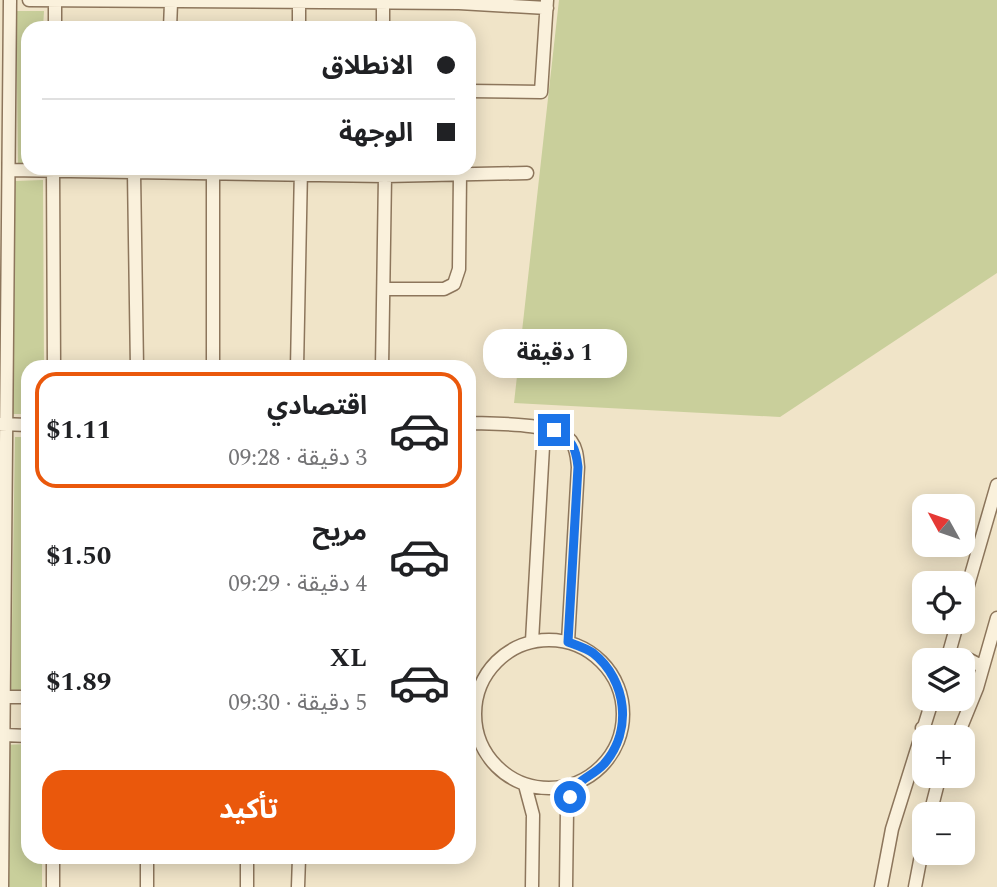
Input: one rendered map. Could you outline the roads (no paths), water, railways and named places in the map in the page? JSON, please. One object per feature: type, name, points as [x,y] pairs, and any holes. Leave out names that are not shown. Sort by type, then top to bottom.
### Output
[{"type":"street","points":[[2,887],[3,424],[10,0]]},
{"type":"street","points":[[29,0],[547,4],[541,92],[476,91]]},
{"type":"street","points":[[55,0],[55,21]]},
{"type":"street","points":[[299,2],[299,21]]},
{"type":"street","points":[[383,2],[383,21]]},
{"type":"street","points":[[170,21],[171,3]]},
{"type":"street","points":[[9,170],[21,170]]},
{"type":"street","points":[[476,174],[527,173]]},
{"type":"street","points":[[53,175],[54,360]]},
{"type":"street","points":[[134,175],[137,360]]},
{"type":"street","points":[[213,175],[213,360]]},
{"type":"street","points":[[297,360],[301,175]]},
{"type":"street","points":[[368,175],[422,175]]},
{"type":"street","points":[[384,289],[444,289],[454,284],[459,269],[460,175]]},
{"type":"street","points":[[382,360],[385,176]]},
{"type":"street","points":[[3,424],[21,425]]},
{"type":"street","points":[[476,424],[554,430],[571,441],[576,449],[578,467],[568,642]]},
{"type":"street","points":[[532,641],[544,429]]},
{"type":"street","points":[[972,571],[997,485]]},
{"type":"street","points":[[961,725],[968,713],[997,618]]},
{"type":"street","points":[[476,694],[494,663],[512,649],[532,641],[550,639],[568,642],[592,652],[610,671],[621,694],[623,720],[617,744],[603,765],[575,785],[542,788],[525,785],[508,777],[494,765],[476,738]]},
{"type":"street","points":[[975,663],[983,667]]},
{"type":"street","points":[[4,697],[21,697]]},
{"type":"street","points":[[4,735],[21,736]]},
{"type":"street","points":[[881,887],[892,829],[912,762]]},
{"type":"street","points":[[525,785],[533,815],[532,887]]},
{"type":"street","points":[[566,887],[568,810],[575,785]]},
{"type":"street","points":[[53,864],[53,887]]},
{"type":"street","points":[[147,864],[147,887]]},
{"type":"street","points":[[247,864],[247,887]]},
{"type":"street","points":[[298,887],[299,864]]},
{"type":"street","points":[[915,887],[919,865]]}]
